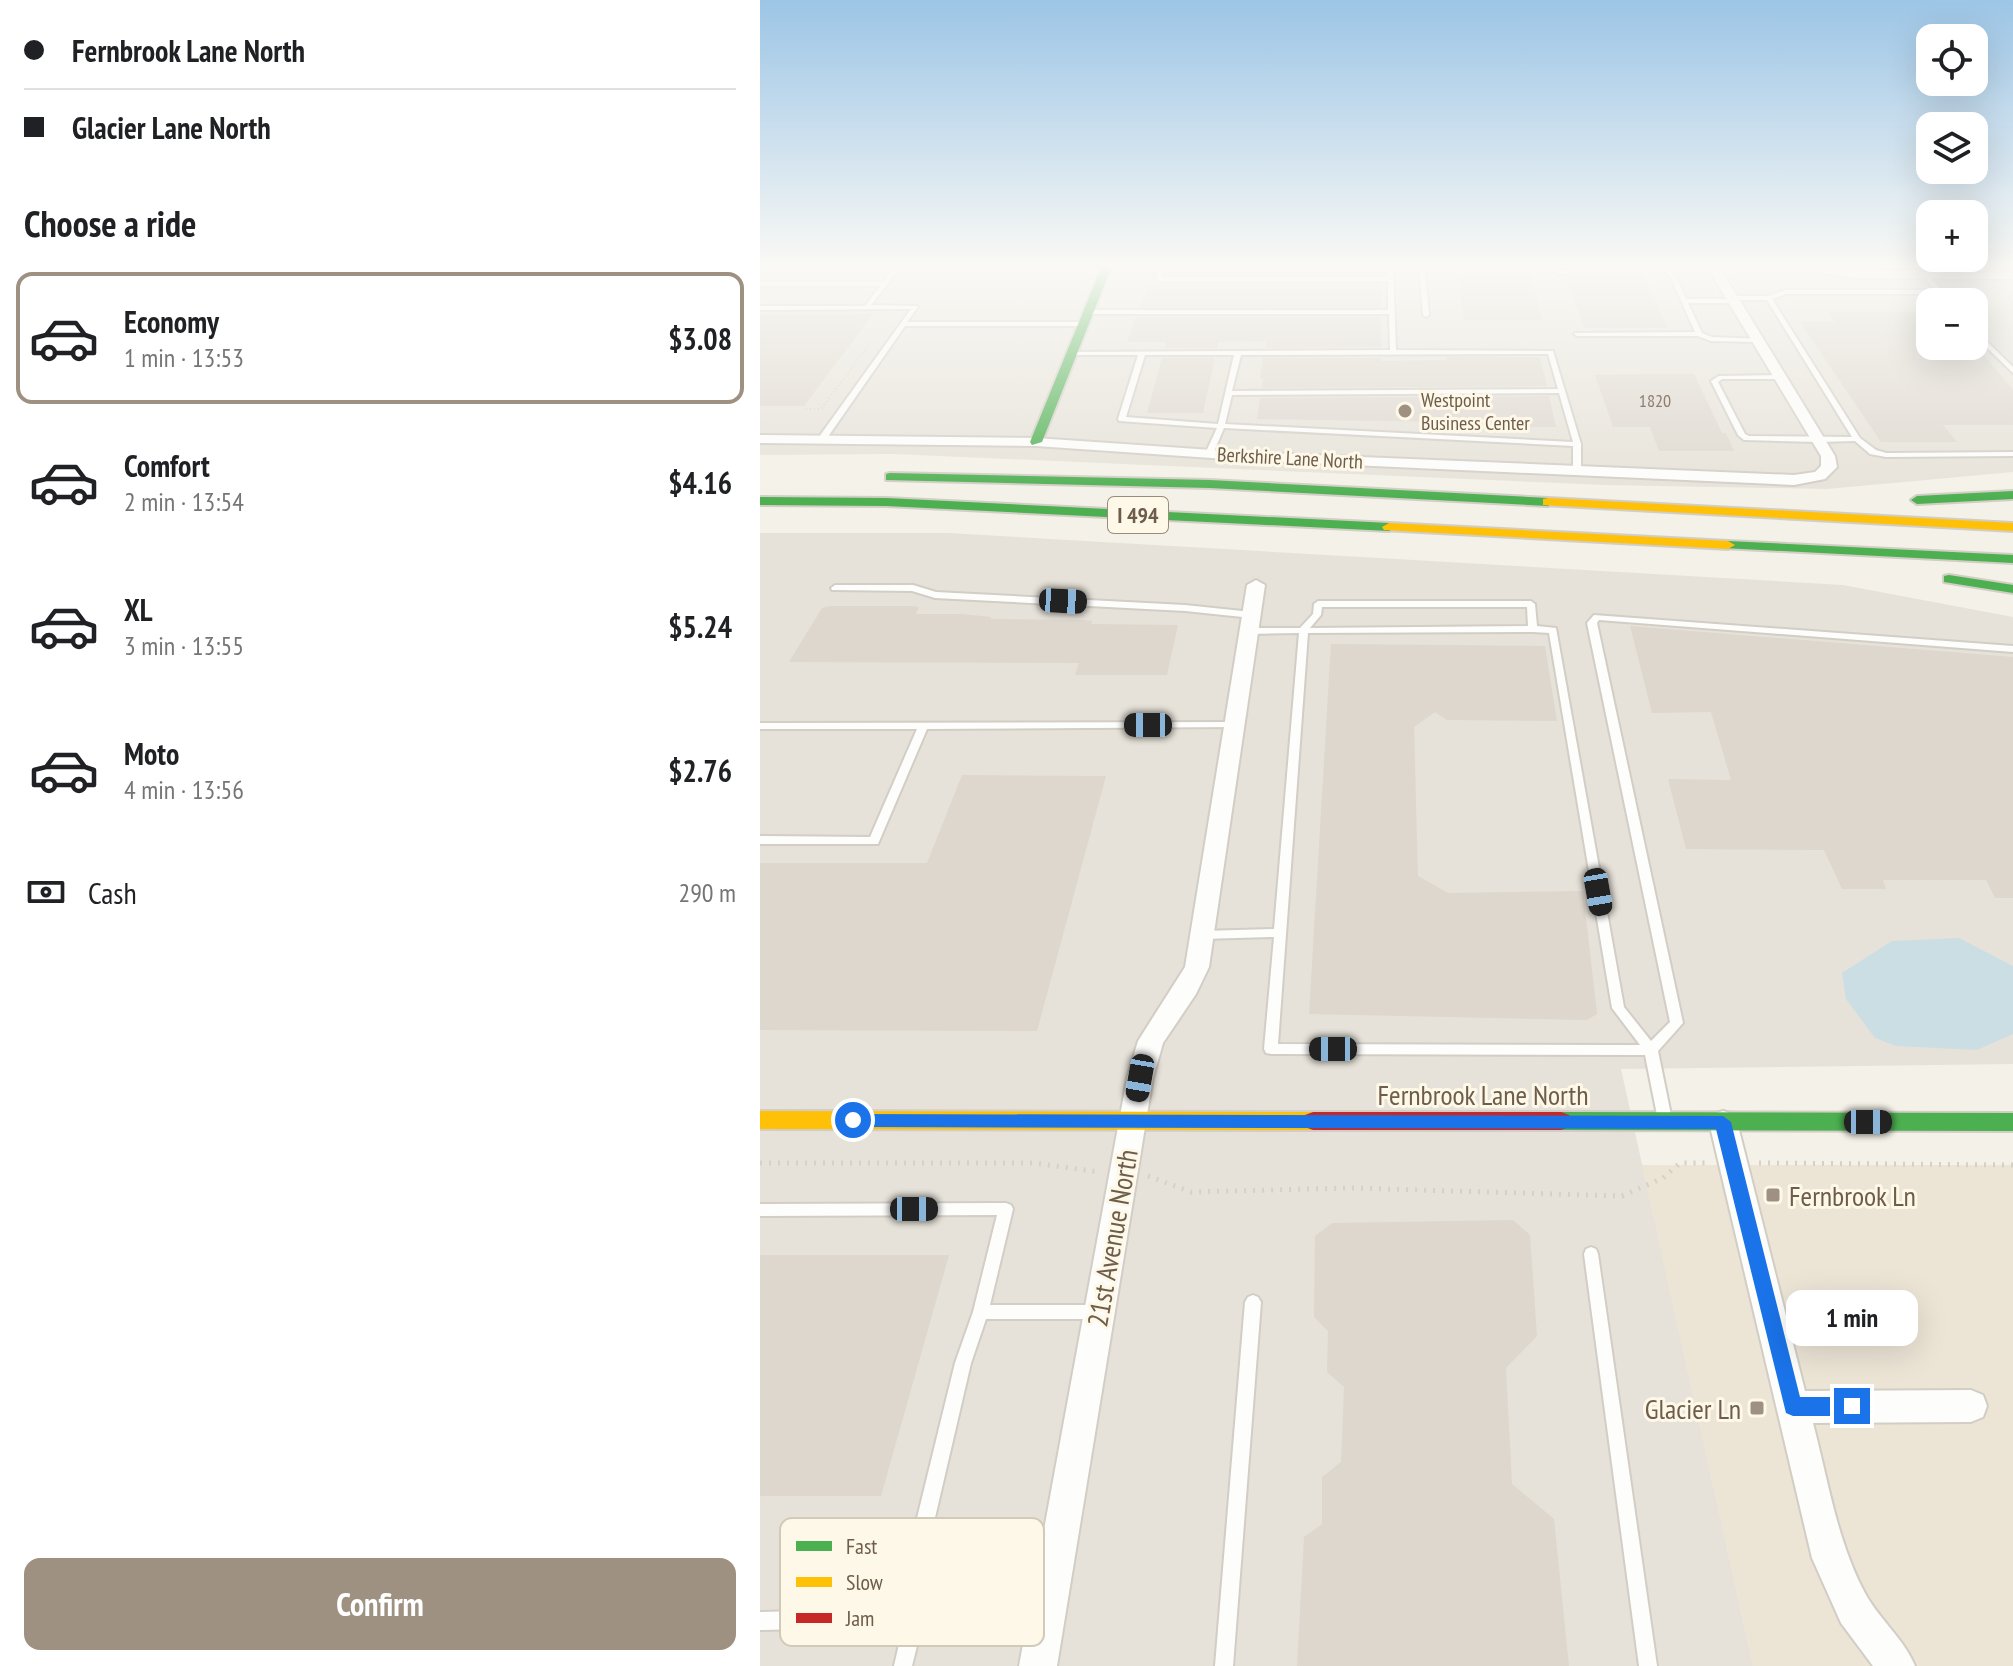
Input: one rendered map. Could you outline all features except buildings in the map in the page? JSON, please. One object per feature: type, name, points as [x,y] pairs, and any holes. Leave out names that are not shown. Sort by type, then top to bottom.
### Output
[{"type":"main road","points":[[1036,442],[1074,346]]},
{"type":"main road","name":"I 494","points":[[878,476],[1056,478],[2013,527]]},
{"type":"main road","points":[[1893,500],[2013,495]]},
{"type":"main road","points":[[1480,498],[1863,500]]},
{"type":"main road","name":"I 494","points":[[760,501],[886,502],[2013,559]]},
{"type":"main road","points":[[1515,534],[1565,543],[1874,571]]},
{"type":"main road","points":[[1934,578],[2013,589]]},
{"type":"main road","name":"Fernbrook Lane North","points":[[760,1120],[2013,1122]]},
{"type":"street","points":[[1761,346],[1818,439]]},
{"type":"street","name":"Berkshire Lane North","points":[[760,439],[1036,442],[1209,454],[1794,480],[1820,476],[1829,467],[1828,456],[1818,439]]},
{"type":"street","name":"21st Avenue North","points":[[1044,1631],[1140,1078],[1151,1041],[1187,988],[1197,967],[1256,585]]},
{"type":"street","points":[[1723,1122],[1830,1558],[1854,1610],[1896,1666]]},
{"type":"street","points":[[1793,1407],[1971,1406]]},
{"type":"street","name":"21st Avenue North","points":[[1038,1666],[1041,1646]]},
{"type":"lane","points":[[822,439],[889,346]]},
{"type":"lane","points":[[1393,346],[1393,352]]},
{"type":"lane","points":[[1799,346],[1857,439],[1873,452],[1886,455],[2013,454]]},
{"type":"lane","points":[[1988,346],[2013,371]]},
{"type":"lane","points":[[1209,454],[1221,426],[1238,352]]},
{"type":"lane","points":[[1071,353],[1551,352],[1577,444],[1577,471]]},
{"type":"lane","points":[[1142,353],[1122,419],[1577,444]]},
{"type":"lane","points":[[1780,377],[1721,377],[1714,381],[1742,435],[1747,438],[1857,439]]},
{"type":"lane","points":[[1229,393],[1562,391]]},
{"type":"lane","points":[[835,588],[913,588],[935,595],[1170,607],[1251,623],[1304,629],[1553,630],[1618,1008],[1651,1050],[1665,1122]]},
{"type":"lane","points":[[1533,629],[1531,604],[1318,604],[1317,615],[1304,629],[1271,1049],[1651,1050],[1677,1023],[1592,623],[1597,617],[2013,649]]},
{"type":"lane","points":[[760,840],[874,841],[924,725]]},
{"type":"lane","points":[[760,726],[1235,725]]},
{"type":"lane","points":[[1202,935],[1279,933]]},
{"type":"lane","points":[[760,1210],[1006,1209],[981,1312],[963,1363],[929,1518]]},
{"type":"lane","points":[[1591,1254],[1648,1666]]},
{"type":"lane","points":[[1224,1666],[1253,1302]]},
{"type":"lane","points":[[981,1312],[1099,1312]]},
{"type":"lane","points":[[760,1621],[780,1620]]},
{"type":"lane","points":[[903,1666],[905,1646]]},
{"type":"path","points":[[806,409],[821,409],[868,346]]},
{"type":"path","points":[[760,1163],[1033,1163],[1158,1177],[1191,1192],[1352,1188],[1622,1196],[1663,1178],[1680,1163],[2013,1165]]},
{"type":"shaded area","points":[[760,346],[1916,346],[1916,360],[1988,360],[1988,346],[2013,346],[2013,472],[1827,489],[1605,485],[894,454],[760,455]]},
{"type":"shaded area","points":[[760,533],[949,533],[1843,585],[2013,617],[2013,1064],[1621,1069],[1753,1666],[760,1666]]},
{"type":"shaded area","points":[[1959,938],[2013,966],[2013,1034],[1977,1050],[1896,1046],[1875,1038],[1846,999],[1842,973],[1892,941]]},
{"type":"shaded area","points":[[1642,1165],[2013,1165],[2013,1666],[1753,1666]]},
{"type":"traffic: fast","points":[[1036,442],[1075,346]]},
{"type":"traffic: fast","points":[[890,477],[1210,484],[1548,502]]},
{"type":"traffic: fast","points":[[1917,500],[2013,495]]},
{"type":"traffic: fast","points":[[760,501],[886,502],[1389,527]]},
{"type":"traffic: fast","points":[[1728,545],[2013,559]]},
{"type":"traffic: fast","points":[[1949,579],[2013,589]]},
{"type":"traffic: fast","points":[[1561,1121],[2013,1122]]},
{"type":"traffic: slow","points":[[1548,502],[2013,527]]},
{"type":"traffic: slow","points":[[1389,527],[1728,545]]},
{"type":"traffic: slow","points":[[760,1120],[1313,1121]]},
{"type":"traffic: jam","points":[[1313,1121],[1561,1121]]},
{"type":"place","name":"Westpoint Business Center","points":[[1405,411]]},
{"type":"place","name":"Fernbrook Ln","points":[[1773,1195]]},
{"type":"place","name":"Glacier Ln","points":[[1757,1408]]},
{"type":"route","points":[[853,1120],[1723,1122],[1793,1407],[1852,1406]]}]
